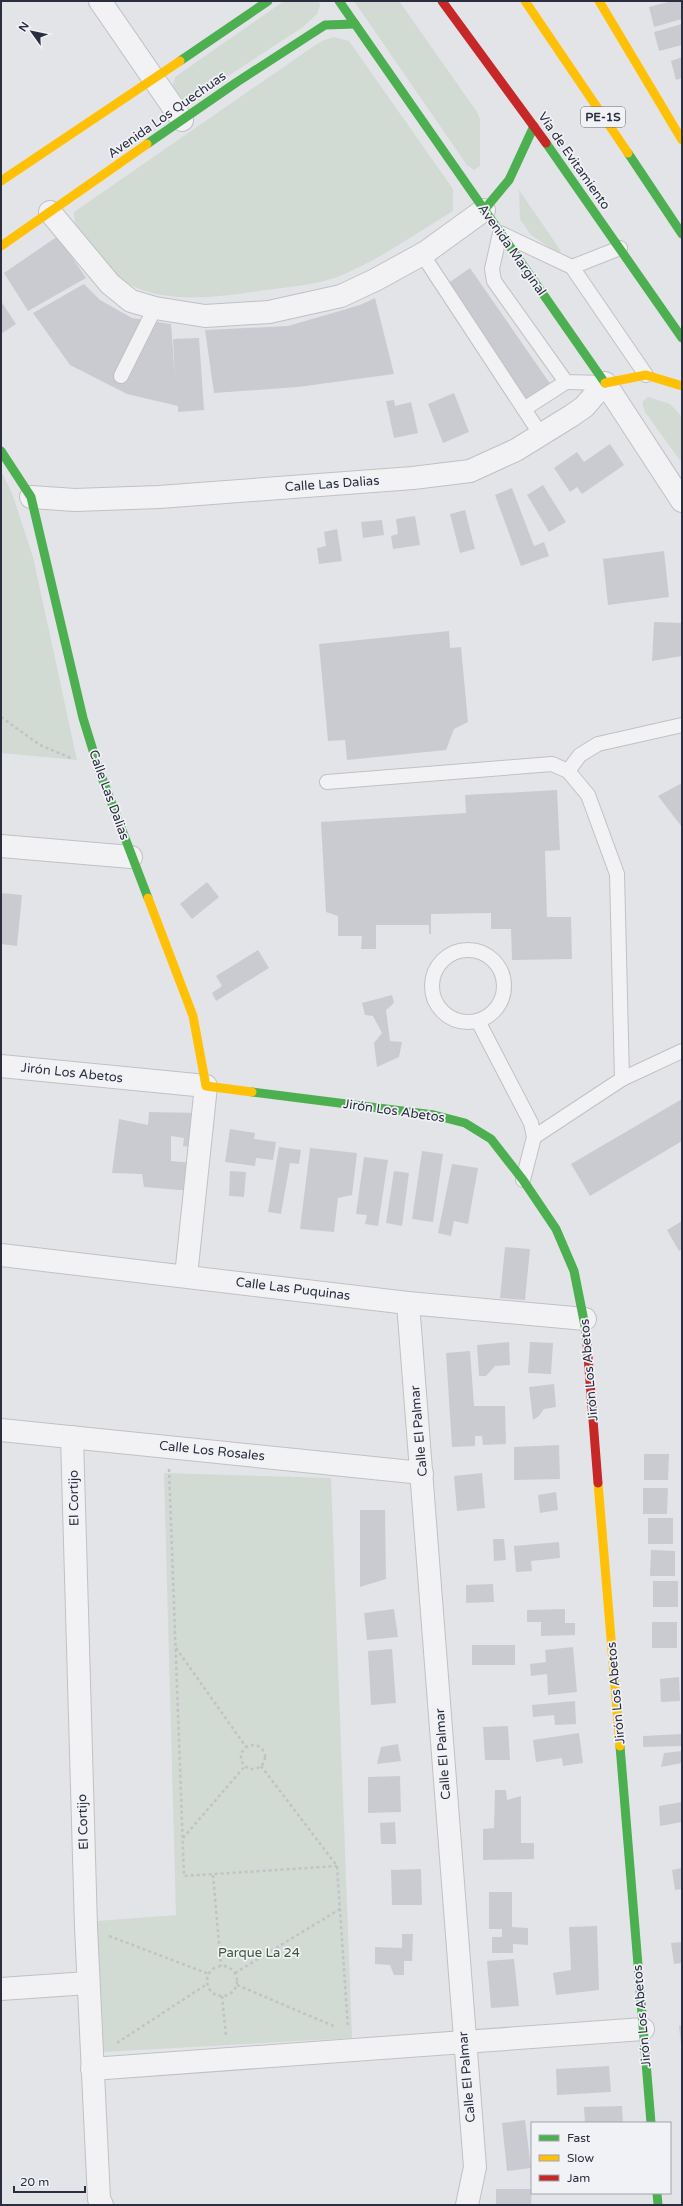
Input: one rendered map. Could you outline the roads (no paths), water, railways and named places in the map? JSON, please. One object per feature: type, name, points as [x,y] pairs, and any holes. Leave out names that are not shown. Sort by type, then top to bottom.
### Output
[{"type":"main road","points":[[1,180],[268,1]]},
{"type":"main road","name":"Avenida Marginal","points":[[339,1],[605,383]]},
{"type":"main road","name":"Vía de Evitamiento","points":[[442,1],[534,126],[682,338]]},
{"type":"main road","name":"PE-1S","points":[[525,1],[682,234]]},
{"type":"main road","points":[[601,2],[682,140]]},
{"type":"main road","name":"Avenida Los Quechuas","points":[[1,246],[182,120],[325,25],[355,24]]},
{"type":"main road","points":[[484,210],[509,180],[534,126]]},
{"type":"main road","points":[[605,383],[646,375],[682,386]]},
{"type":"main road","name":"Calle Las Dalias","points":[[1,451],[31,497],[81,710],[99,770],[193,1016],[206,1086]]},
{"type":"main road","name":"Jirón Los Abetos","points":[[206,1086],[434,1115],[464,1123],[491,1139],[523,1180],[556,1230],[574,1270],[585,1319],[651,2122]]},
{"type":"main road","points":[[657,2194],[658,2205]]},
{"type":"street","points":[[100,1],[182,120]]},
{"type":"street","points":[[50,212],[110,284],[131,301],[156,308],[205,316],[270,312],[341,296],[375,280],[426,252],[484,210]]},
{"type":"street","name":"Calle Las Dalias","points":[[31,497],[75,500],[109,500],[413,478],[470,471],[516,450],[584,407],[605,383]]},
{"type":"street","name":"Avenida Marginal","points":[[605,383],[682,501]]},
{"type":"street","points":[[1,846],[131,857]]},
{"type":"street","name":"Jirón Los Abetos","points":[[1,1066],[206,1086]]},
{"type":"street","points":[[186,1276],[206,1086]]},
{"type":"street","name":"Calle Las Puquinas","points":[[1,1255],[408,1303],[585,1319]]},
{"type":"street","name":"Calle El Palmar","points":[[408,1303],[464,2042],[475,2167],[467,2205]]},
{"type":"street","name":"Calle Los Rosales","points":[[1,1430],[422,1473]]},
{"type":"street","name":"El Cortijo","points":[[72,1437],[88,1983],[99,2198],[102,2205]]},
{"type":"street","points":[[1,1989],[88,1983]]},
{"type":"street","points":[[92,2064],[228,2059],[643,2029]]},
{"type":"lane","points":[[566,382],[494,281],[492,269],[500,234],[572,267],[646,375]]},
{"type":"lane","points":[[572,267],[620,248]]},
{"type":"lane","points":[[426,252],[428,263],[541,435]]},
{"type":"lane","points":[[121,376],[156,308]]},
{"type":"lane","points":[[524,409],[566,382],[605,383]]},
{"type":"lane","points":[[568,770],[580,755],[598,744],[682,725]]},
{"type":"lane","points":[[326,782],[552,764],[568,770],[588,795],[617,874],[622,1079]]},
{"type":"lane","points":[[464,950],[476,951],[487,955],[496,963],[503,979],[503,997],[497,1008],[489,1016],[478,1021],[467,1022],[455,1020],[445,1014],[437,1005],[433,994],[434,976],[443,961],[453,954],[464,950]]},
{"type":"lane","points":[[478,1021],[531,1123],[534,1137],[523,1180]]},
{"type":"lane","points":[[534,1137],[622,1079],[682,1051]]},
{"type":"park label","name":"Parque La 24","points":[[259,1953]]}]
